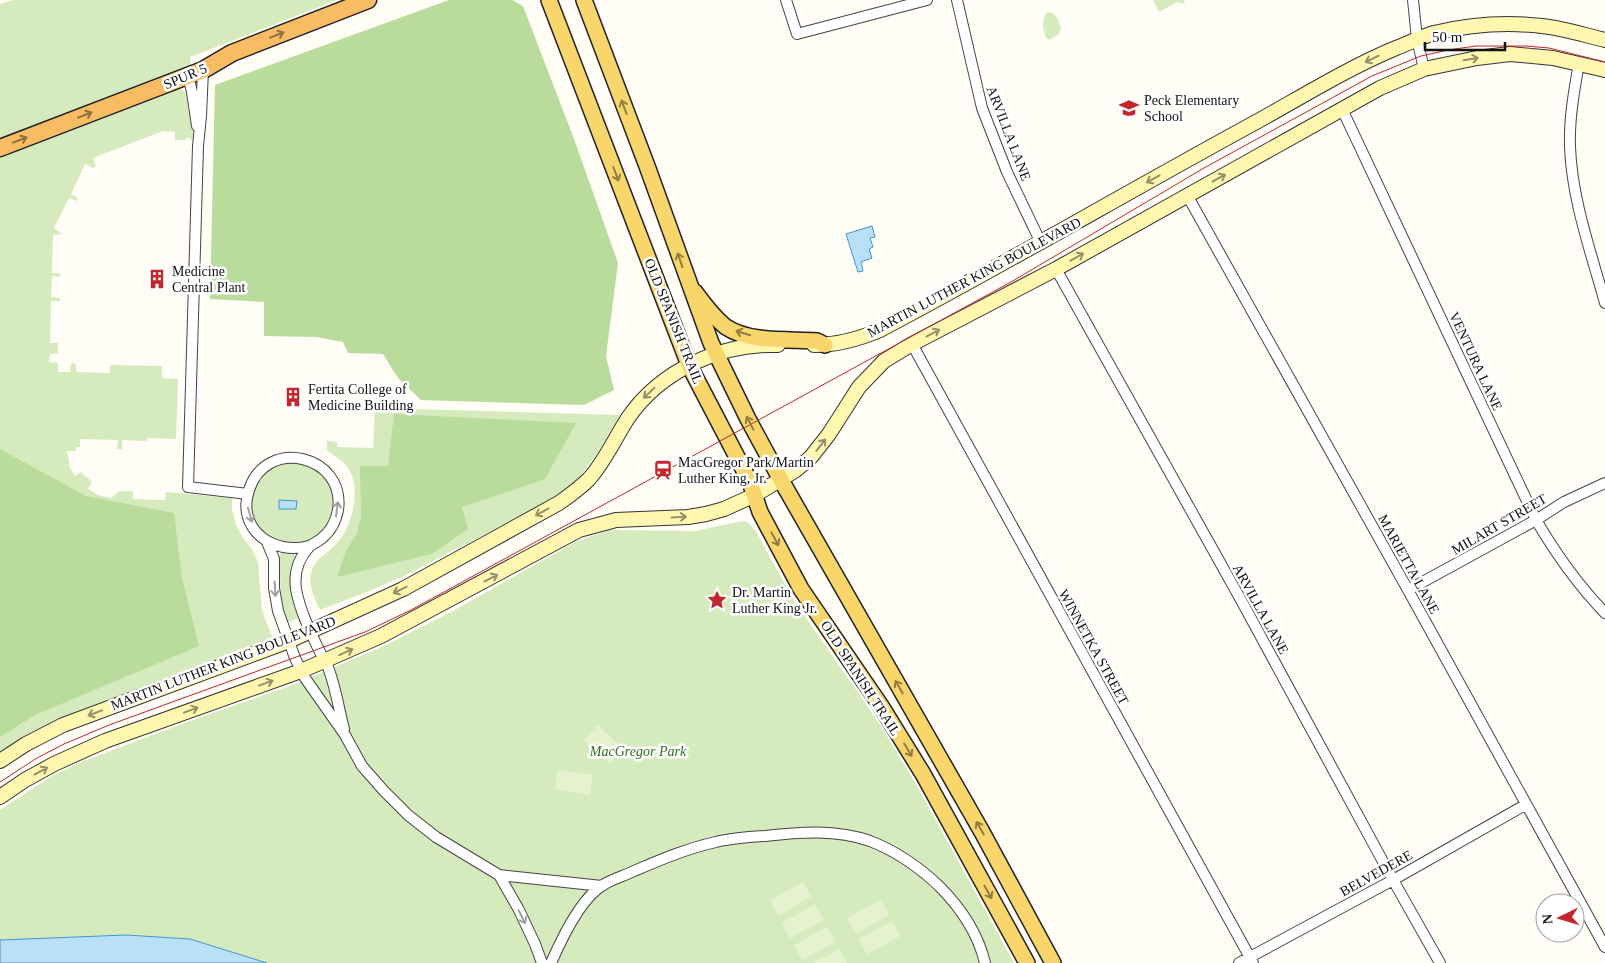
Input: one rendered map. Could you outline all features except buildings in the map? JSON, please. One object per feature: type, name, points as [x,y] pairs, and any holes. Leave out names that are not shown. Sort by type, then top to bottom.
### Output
[{"type":"highway","name":"SPUR 5","points":[[0,148],[195,73],[232,53],[368,0]]},
{"type":"main road","points":[[543,0],[554,27],[567,47]]},
{"type":"main road","name":"OLD SPANISH TRAIL","points":[[550,0],[688,365],[750,482],[760,512],[801,589],[881,706],[923,774],[1027,963]]},
{"type":"main road","name":"OLD SPANISH TRAIL","points":[[584,0],[716,355],[781,480],[982,832],[1053,963]]},
{"type":"main road","name":"MARTIN LUTHER KING BOULEVARD","points":[[0,761],[26,744],[63,725],[311,632],[403,589],[559,503],[575,492],[589,478],[638,404],[670,376],[688,365],[716,355],[748,348],[769,345],[825,345],[861,338],[880,330],[1041,243],[1152,179],[1357,66],[1417,39],[1434,33],[1484,25],[1515,24],[1542,26],[1605,40]]},
{"type":"main road","points":[[0,797],[54,764],[105,742],[325,662],[381,636],[579,530],[616,520],[706,514],[724,509],[754,495],[796,470],[820,446],[858,387],[884,361],[912,344],[1056,269],[1380,88],[1424,70],[1477,58],[1510,54],[1553,58],[1605,70]]},
{"type":"main road","points":[[689,285],[719,321],[728,328],[766,339],[817,341],[825,345]]},
{"type":"street","points":[[786,0],[797,34],[927,0]]},
{"type":"street","name":"ARVILLA LANE","points":[[957,0],[982,108],[1007,172],[1041,243]]},
{"type":"street","points":[[1413,0],[1417,39],[1424,70]]},
{"type":"street","points":[[1579,63],[1570,119],[1573,178],[1578,208],[1605,303]]},
{"type":"street","points":[[195,73],[192,92],[199,136]]},
{"type":"street","points":[[195,73],[201,116],[188,487],[248,494]]},
{"type":"street","name":"VENTURA LANE","points":[[1342,109],[1536,520],[1556,553],[1578,583],[1605,614]]},
{"type":"street","name":"MARIETTA LANE","points":[[1187,195],[1605,947]]},
{"type":"street","name":"ARVILLA LANE","points":[[1056,269],[1241,600],[1440,963]]},
{"type":"street","name":"WINNETKA STREET","points":[[912,344],[1251,960]]},
{"type":"street","points":[[267,542],[281,548],[292,549],[309,546],[322,538],[330,530],[338,510],[336,488],[324,470],[316,464],[300,458],[284,458],[274,461],[257,474],[251,484],[248,494],[248,513],[256,530],[267,542],[274,559],[274,588],[278,611],[301,671],[346,735],[362,766],[408,815],[436,837],[499,875],[602,886]]},
{"type":"street","name":"MILART STREET","points":[[1408,590],[1536,520],[1564,502],[1605,483]]},
{"type":"street","points":[[309,546],[297,566],[296,582],[301,607],[329,669],[346,735]]},
{"type":"street","name":"BELVEDERE","points":[[1240,963],[1251,960],[1525,804]]},
{"type":"street","points":[[551,963],[570,925],[590,898],[602,886],[690,849],[724,840],[814,832],[856,837],[870,841],[898,855],[935,883],[966,918],[985,963]]},
{"type":"street","points":[[499,875],[527,927],[542,963]]},
{"type":"green space","points":[[13,0],[337,0],[190,57],[191,66],[0,140],[0,4]]},
{"type":"green space","points":[[449,0],[512,0],[523,6],[574,139],[618,263],[606,356],[614,390],[584,405],[421,400],[398,378],[383,354],[348,353],[343,342],[316,337],[264,336],[264,302],[210,299],[215,85]]},
{"type":"green space","points":[[1153,0],[1184,0],[1185,4],[1177,2],[1159,12]]},
{"type":"green space","points":[[1047,12],[1053,13],[1058,19],[1061,29],[1059,34],[1050,40],[1046,38],[1043,28],[1043,21]]},
{"type":"green space","points":[[179,88],[188,96],[192,109],[194,136],[190,141],[190,138],[186,137],[186,140],[175,140],[175,132],[163,131],[93,158],[96,166],[93,168],[85,164],[71,194],[78,198],[77,201],[69,198],[54,228],[62,234],[53,235],[52,273],[60,273],[60,277],[52,276],[51,297],[60,298],[60,301],[51,301],[50,343],[58,343],[58,353],[50,354],[49,362],[58,363],[58,372],[70,372],[71,364],[75,363],[77,372],[110,373],[110,365],[162,366],[162,378],[178,379],[176,439],[147,438],[147,441],[122,440],[122,449],[117,449],[118,440],[80,439],[80,447],[76,447],[76,451],[67,451],[70,468],[75,476],[81,472],[92,482],[88,489],[98,495],[111,498],[119,491],[133,491],[133,499],[165,500],[166,492],[232,498],[232,510],[236,525],[258,562],[262,611],[273,639],[0,753],[0,156]]},
{"type":"green space","points":[[375,408],[620,415],[598,452],[578,479],[553,499],[404,576],[320,610],[311,586],[312,570],[316,562],[341,538],[350,519],[355,496],[352,475],[345,464],[327,450],[327,441],[337,442],[337,447],[373,448]]},
{"type":"green space","points":[[394,414],[576,423],[545,479],[462,507],[468,529],[432,554],[337,577],[346,551],[357,533],[361,516],[360,466],[388,466]]},
{"type":"green space","points":[[0,449],[86,496],[174,513],[182,578],[199,646],[35,715],[0,737]]},
{"type":"green space","points":[[292,462],[308,465],[321,474],[330,487],[333,503],[330,519],[321,532],[308,541],[292,544],[276,541],[263,532],[254,519],[251,503],[254,487],[263,474],[276,465]]},
{"type":"green space","name":"MacGregor Park","points":[[746,521],[755,530],[793,599],[879,723],[917,786],[1014,963],[267,963],[190,939],[126,935],[0,941],[0,810],[52,776],[81,762],[295,684],[384,646],[453,611],[577,541],[610,530],[695,531]]},
{"type":"green space","points":[[281,553],[293,553],[295,556],[290,571],[290,586],[299,618],[288,622],[281,598],[278,556]]},
{"type":"green space","points":[[598,725],[623,749],[610,763],[584,740]]},
{"type":"green space","points":[[558,770],[593,775],[590,795],[555,789]]},
{"type":"green space","points":[[803,882],[811,897],[778,916],[770,900]]},
{"type":"green space","points":[[881,900],[889,915],[856,934],[847,918]]},
{"type":"green space","points":[[815,904],[824,920],[790,938],[782,923]]},
{"type":"green space","points":[[892,921],[900,936],[867,954],[859,939]]},
{"type":"green space","points":[[827,927],[836,942],[802,960],[794,945]]},
{"type":"green space","points":[[839,949],[847,963],[814,963]]},
{"type":"water","points":[[872,226],[875,237],[870,238],[873,247],[869,249],[872,258],[861,262],[863,271],[858,272],[846,234]]},
{"type":"water","points":[[279,500],[297,501],[296,509],[279,509]]},
{"type":"water","points":[[126,935],[190,939],[267,963],[0,963],[0,940]]},
{"type":"tram line","points":[[0,782],[37,758],[109,725],[365,632],[411,610],[1011,282],[1204,168],[1372,76],[1421,56],[1476,46],[1549,48],[1605,62]]},
{"type":"place","name":"Peck Elementary School","points":[[1129,108]]},
{"type":"place","name":"Medicine Central Plant","points":[[157,279]]},
{"type":"place","name":"Fertita College of Medicine Building","points":[[293,397]]},
{"type":"place","name":"MacGregor Park/Martin Luther King, Jr.","points":[[663,470]]},
{"type":"place","name":"Dr. Martin Luther King Jr.","points":[[717,600]]}]
